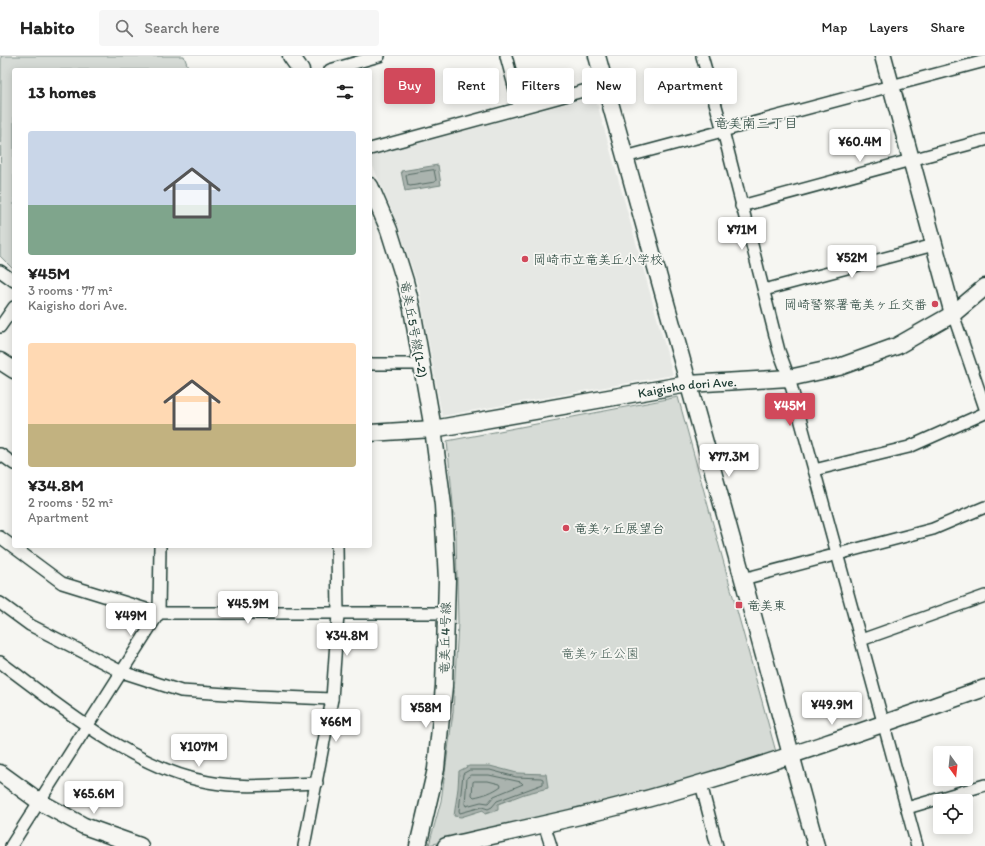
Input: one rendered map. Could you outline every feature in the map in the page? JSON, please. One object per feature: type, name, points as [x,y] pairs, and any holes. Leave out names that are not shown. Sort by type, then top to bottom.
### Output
[{"type":"street","points":[[291,56],[300,68]]},
{"type":"street","points":[[337,68],[379,56]]},
{"type":"street","points":[[506,56],[520,108]]},
{"type":"street","points":[[597,56],[600,68]]},
{"type":"street","points":[[702,56],[780,351],[789,378],[838,555],[917,846]]},
{"type":"street","points":[[883,56],[953,314],[985,408]]},
{"type":"street","points":[[625,157],[891,86],[981,60]]},
{"type":"street","points":[[372,148],[582,91]]},
{"type":"street","points":[[610,104],[816,846]]},
{"type":"street","points":[[741,206],[912,161],[985,140]]},
{"type":"street","name":"竜美丘5号線(1-2)","points":[[372,191],[389,230],[405,281],[412,309],[433,429]]},
{"type":"street","points":[[764,290],[934,245]]},
{"type":"street","points":[[0,271],[12,280]]},
{"type":"street","name":"Kaigisho dori Ave.","points":[[372,433],[433,429],[688,384],[789,378],[839,367],[897,346],[953,314],[985,287]]},
{"type":"street","points":[[0,327],[12,310]]},
{"type":"street","points":[[0,361],[12,369]]},
{"type":"street","points":[[372,364],[422,364]]},
{"type":"street","points":[[814,470],[909,447],[985,413]]},
{"type":"street","name":"竜美丘4号線","points":[[418,846],[436,769],[444,686],[447,580],[443,505],[433,429]]},
{"type":"street","points":[[0,454],[12,463]]},
{"type":"street","points":[[743,580],[933,529],[985,507]]},
{"type":"street","points":[[0,537],[12,546]]},
{"type":"street","points":[[15,548],[62,583],[159,614],[446,613]]},
{"type":"street","points":[[11,846],[159,614],[160,548]]},
{"type":"street","points":[[304,846],[332,699],[338,614],[337,548]]},
{"type":"street","points":[[861,640],[985,596]]},
{"type":"street","points":[[0,603],[30,625],[122,672],[181,691],[332,699]]},
{"type":"street","points":[[0,662],[87,726],[143,760],[178,774],[208,782],[246,786],[317,783]]},
{"type":"street","points":[[446,846],[544,824],[701,784],[883,724],[985,688]]},
{"type":"street","points":[[0,773],[40,802],[84,826],[140,846]]},
{"type":"street","points":[[701,784],[717,846]]},
{"type":"street","points":[[906,808],[985,785]]},
{"type":"street","points":[[544,824],[551,846]]},
{"type":"shaded area","name":"岡崎市立竜美丘小学校","points":[[582,99],[582,104],[597,104],[673,375],[442,416],[419,289],[399,228],[372,164],[372,155],[565,104],[574,104],[574,102]]},
{"type":"green space","points":[[1,56],[184,56],[188,68],[12,68],[12,268],[0,256]]},
{"type":"green space","name":"竜美ヶ丘公園","points":[[678,397],[776,752],[701,777],[620,797],[619,800],[429,845],[441,801],[447,758],[453,712],[458,623],[456,535],[447,441]]},
{"type":"water","points":[[438,165],[441,185],[405,191],[401,171]]},
{"type":"water","points":[[469,766],[490,766],[517,773],[546,774],[548,788],[524,794],[498,804],[498,810],[485,814],[483,810],[461,817],[454,816],[459,771]]},
{"type":"place","name":"岡崎市立竜美丘小学校","points":[[525,259]]},
{"type":"place","name":"岡崎警察署竜美ヶ丘交番","points":[[935,304]]},
{"type":"place","name":"竜美ヶ丘展望台","points":[[566,528]]},
{"type":"place","name":"竜美東","points":[[739,605]]},
{"type":"district","name":"竜美南三丁目","points":[[756,123]]}]
